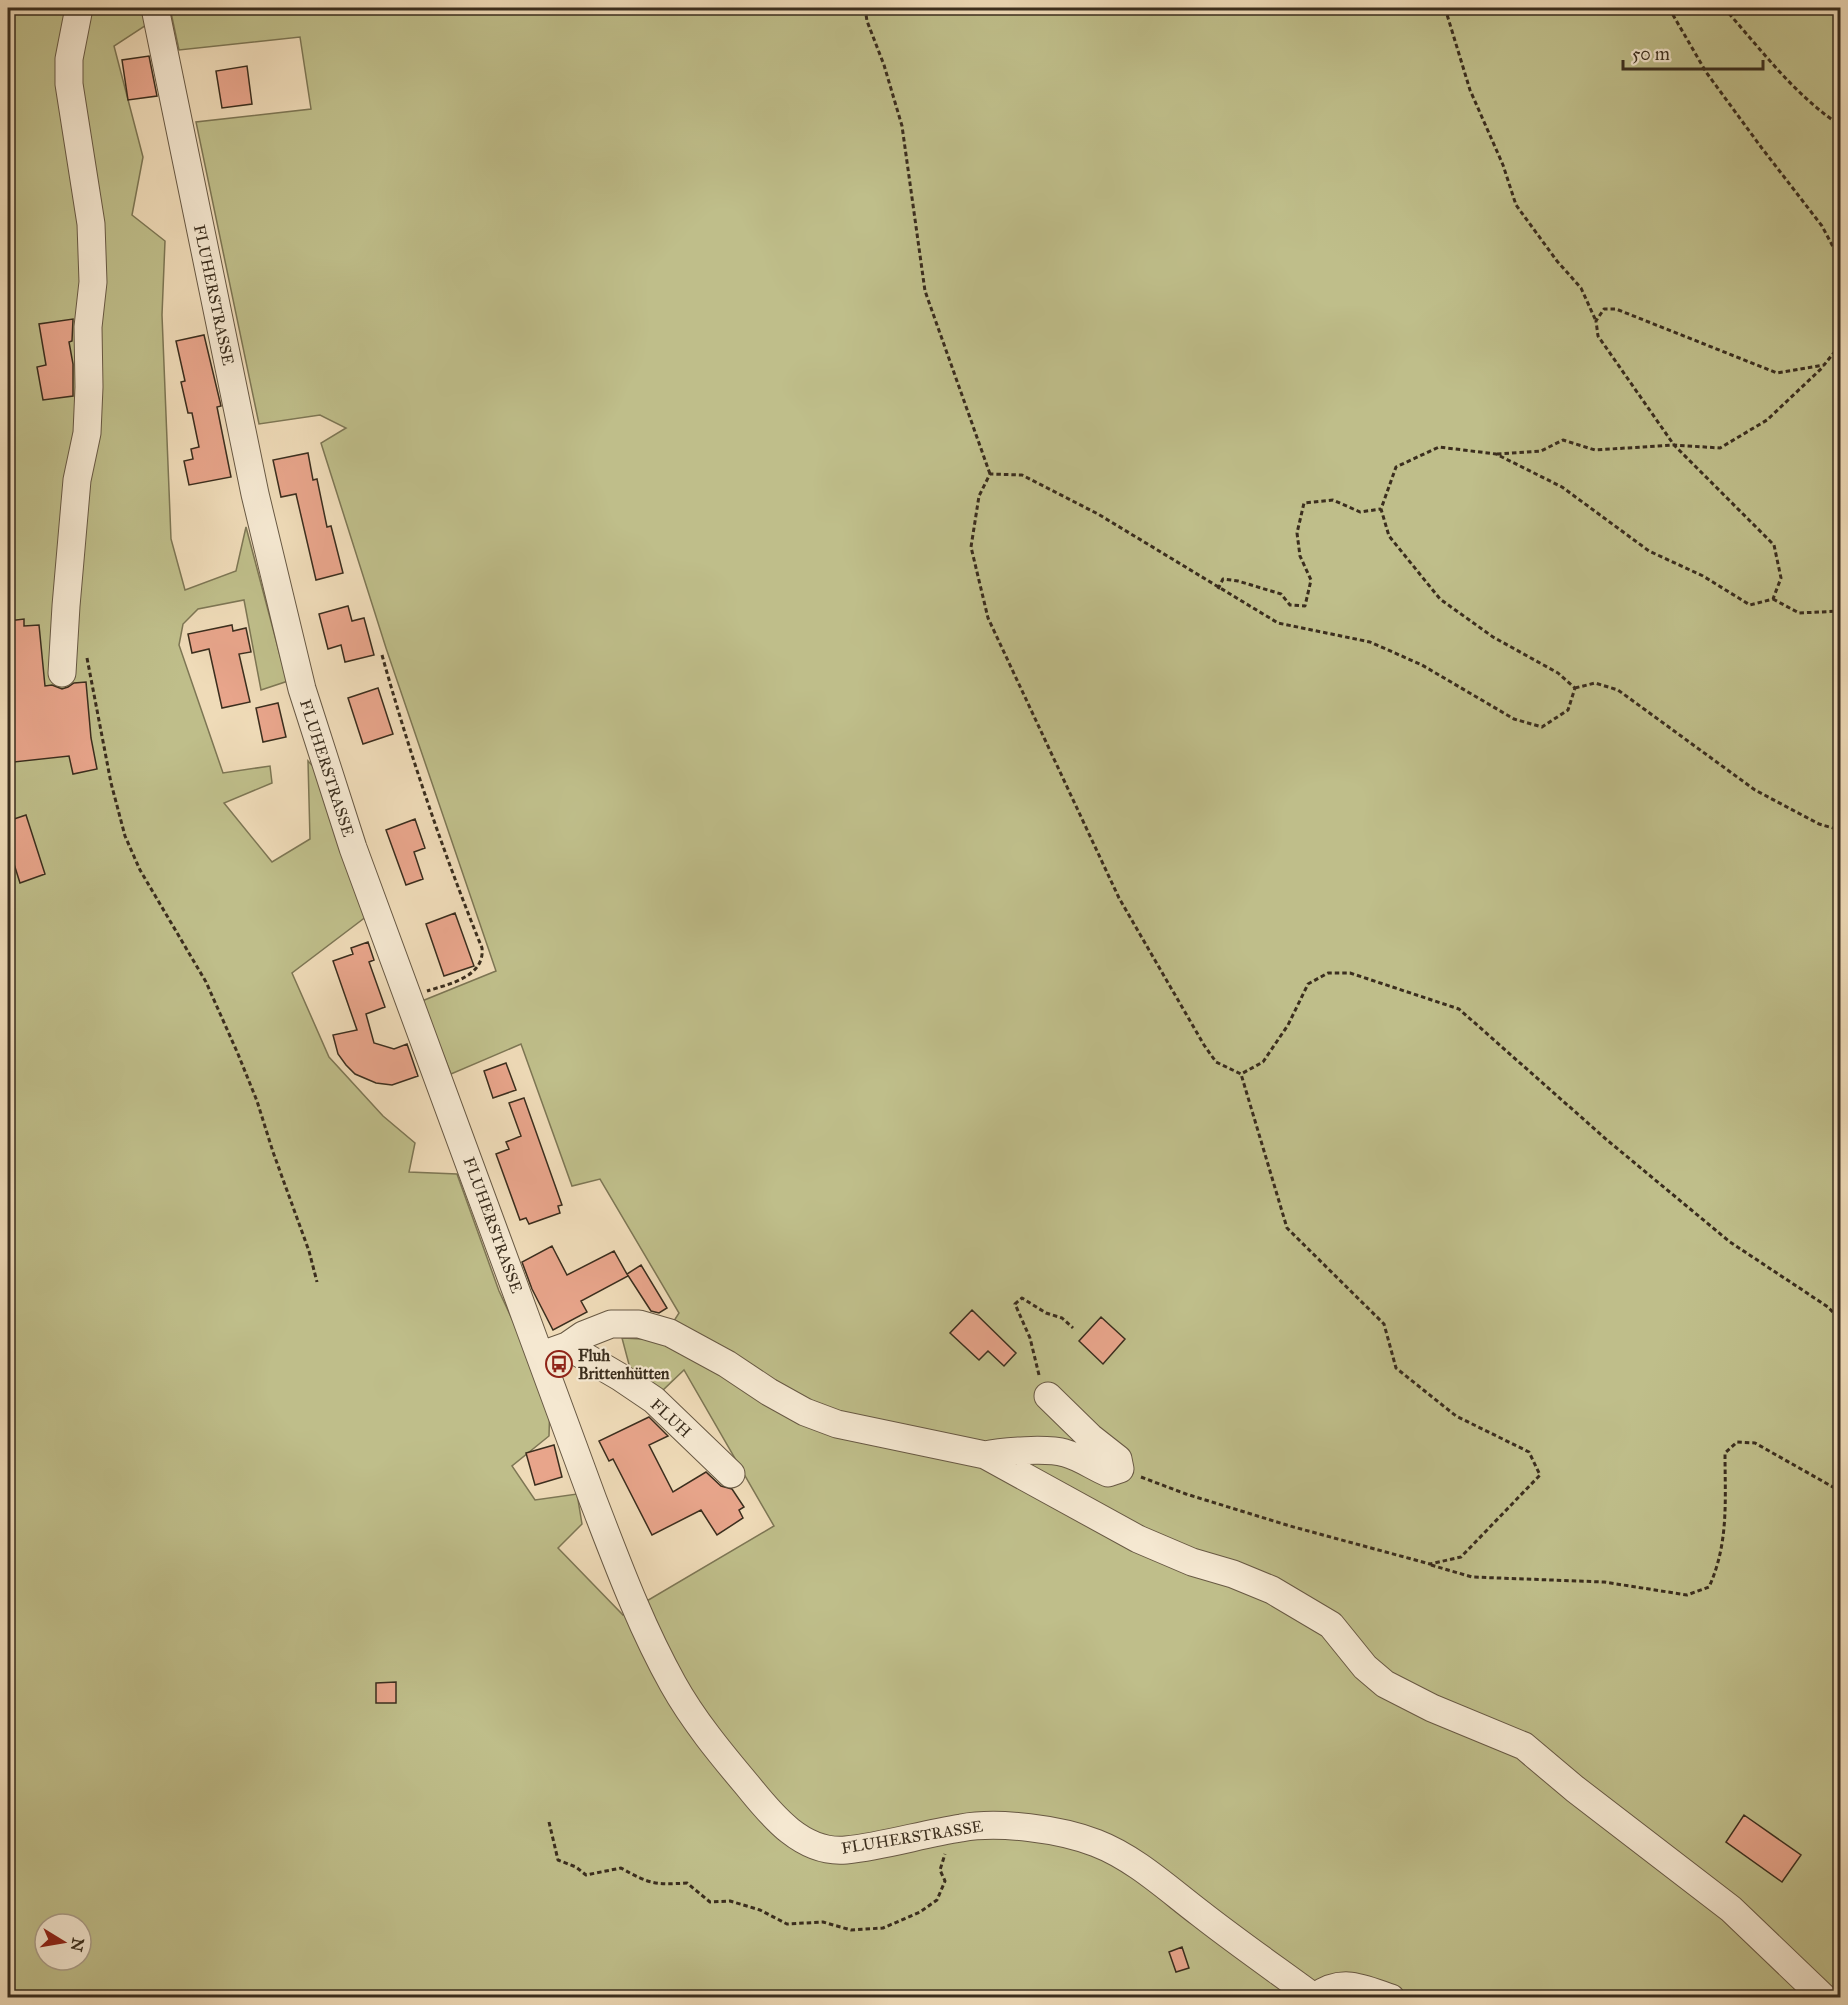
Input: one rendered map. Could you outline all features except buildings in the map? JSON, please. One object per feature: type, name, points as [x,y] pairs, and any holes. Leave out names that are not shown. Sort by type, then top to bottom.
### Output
[{"type":"street","points":[[62,673],[76,480],[87,433],[88,327],[93,282],[91,224],[69,84],[69,59],[79,8]]},
{"type":"street","name":"FLUHERSTRASSE","points":[[155,8],[255,494],[302,689],[353,848],[541,1355],[632,1599],[673,1684],[712,1743],[780,1823],[797,1836],[819,1847],[842,1850],[881,1845],[963,1827],[998,1825],[1050,1831],[1096,1843],[1131,1861],[1235,1941],[1315,1997]]},
{"type":"street","points":[[541,1355],[567,1346],[583,1335],[611,1324],[639,1324],[670,1333],[727,1364],[769,1392],[816,1416],[866,1431],[985,1455],[1138,1539],[1192,1562],[1233,1574],[1272,1590],[1331,1625],[1365,1667],[1386,1684],[1432,1708],[1524,1746],[1575,1789],[1731,1909],[1824,1998]]},
{"type":"street","name":"FLUH","points":[[567,1346],[654,1400],[731,1474]]},
{"type":"street","points":[[985,1455],[997,1452],[1048,1450],[1067,1454],[1108,1473],[1120,1469],[1118,1459],[1090,1437],[1048,1396]]},
{"type":"street","points":[[1315,1997],[1327,1988],[1353,1985],[1391,1998]]},
{"type":"path","points":[[865,8],[867,21],[884,65],[902,126],[925,291],[990,474],[979,496],[970,547],[988,618],[1119,898],[1204,1045],[1216,1062],[1241,1074],[1287,1228],[1384,1324],[1395,1368],[1455,1416],[1529,1452],[1540,1475],[1461,1557],[1430,1564]]},
{"type":"path","points":[[1445,8],[1470,90],[1503,165],[1516,205],[1557,261],[1581,288],[1596,321],[1598,336],[1674,445],[1774,545],[1781,578],[1773,599]]},
{"type":"path","points":[[1669,8],[1706,72],[1822,226],[1840,260]]},
{"type":"path","points":[[1724,8],[1800,92],[1824,115],[1840,125]]},
{"type":"path","points":[[1596,321],[1604,309],[1616,309],[1777,373],[1824,365]]},
{"type":"path","points":[[1575,688],[1558,673],[1493,637],[1440,599],[1389,536],[1381,509],[1396,467],[1439,447],[1496,454],[1541,451],[1563,440],[1595,450],[1674,445],[1720,448],[1767,420],[1824,365],[1840,345]]},
{"type":"path","points":[[1496,454],[1562,487],[1649,551],[1703,576],[1750,605],[1773,599],[1799,613],[1840,611]]},
{"type":"path","points":[[990,474],[1022,475],[1098,514],[1218,589],[1278,623],[1371,642],[1422,665],[1514,719],[1542,727],[1568,710],[1575,688]]},
{"type":"path","points":[[1218,589],[1223,579],[1238,581],[1281,594],[1290,605],[1305,606],[1311,580],[1300,556],[1297,533],[1304,503],[1333,500],[1360,513],[1381,509]]},
{"type":"path","points":[[85,651],[111,783],[125,836],[140,870],[206,982],[238,1054],[257,1101],[309,1251],[316,1282]]},
{"type":"path","points":[[382,655],[424,796],[482,948],[483,959],[478,967],[467,976],[408,996]]},
{"type":"path","points":[[1575,688],[1595,683],[1618,690],[1755,790],[1820,824],[1840,830]]},
{"type":"path","points":[[1241,1074],[1263,1062],[1288,1025],[1308,984],[1328,973],[1350,973],[1459,1009],[1607,1140],[1730,1242],[1828,1307],[1840,1320]]},
{"type":"path","points":[[1048,1396],[1035,1362],[1030,1338],[1015,1304],[1022,1298],[1046,1313],[1062,1318],[1073,1328]]},
{"type":"path","points":[[1120,1469],[1186,1494],[1280,1523],[1472,1577],[1604,1582],[1687,1595],[1709,1587],[1719,1567],[1726,1519],[1725,1453],[1737,1442],[1755,1443],[1840,1491]]},
{"type":"path","points":[[549,1822],[558,1860],[576,1867],[586,1875],[621,1868],[644,1881],[660,1885],[687,1883],[710,1902],[730,1901],[760,1910],[787,1924],[823,1922],[851,1930],[883,1928],[920,1912],[937,1900],[945,1881],[940,1870],[945,1853],[933,1833]]},
{"type":"shaded area","points":[[8,8],[148,8],[154,20],[114,46],[143,157],[132,215],[165,241],[162,315],[171,539],[185,590],[236,571],[246,527],[282,663],[294,679],[261,690],[244,600],[198,609],[183,624],[179,645],[223,773],[270,766],[272,783],[224,803],[272,862],[310,839],[308,761],[324,778],[367,916],[292,973],[329,1057],[383,1116],[415,1143],[409,1172],[457,1174],[499,1291],[550,1401],[549,1436],[512,1466],[535,1500],[577,1494],[582,1524],[558,1548],[623,1615],[774,1526],[684,1370],[662,1391],[631,1372],[622,1338],[662,1340],[679,1313],[600,1179],[572,1186],[521,1044],[451,1074],[422,1001],[496,971],[386,648],[321,443],[346,428],[320,415],[259,424],[196,122],[311,109],[300,37],[179,50],[170,8],[1840,8],[1840,1997],[8,1998]]},
{"type":"place","name":"Fluh Brittenhütten","points":[[559,1364]]}]
